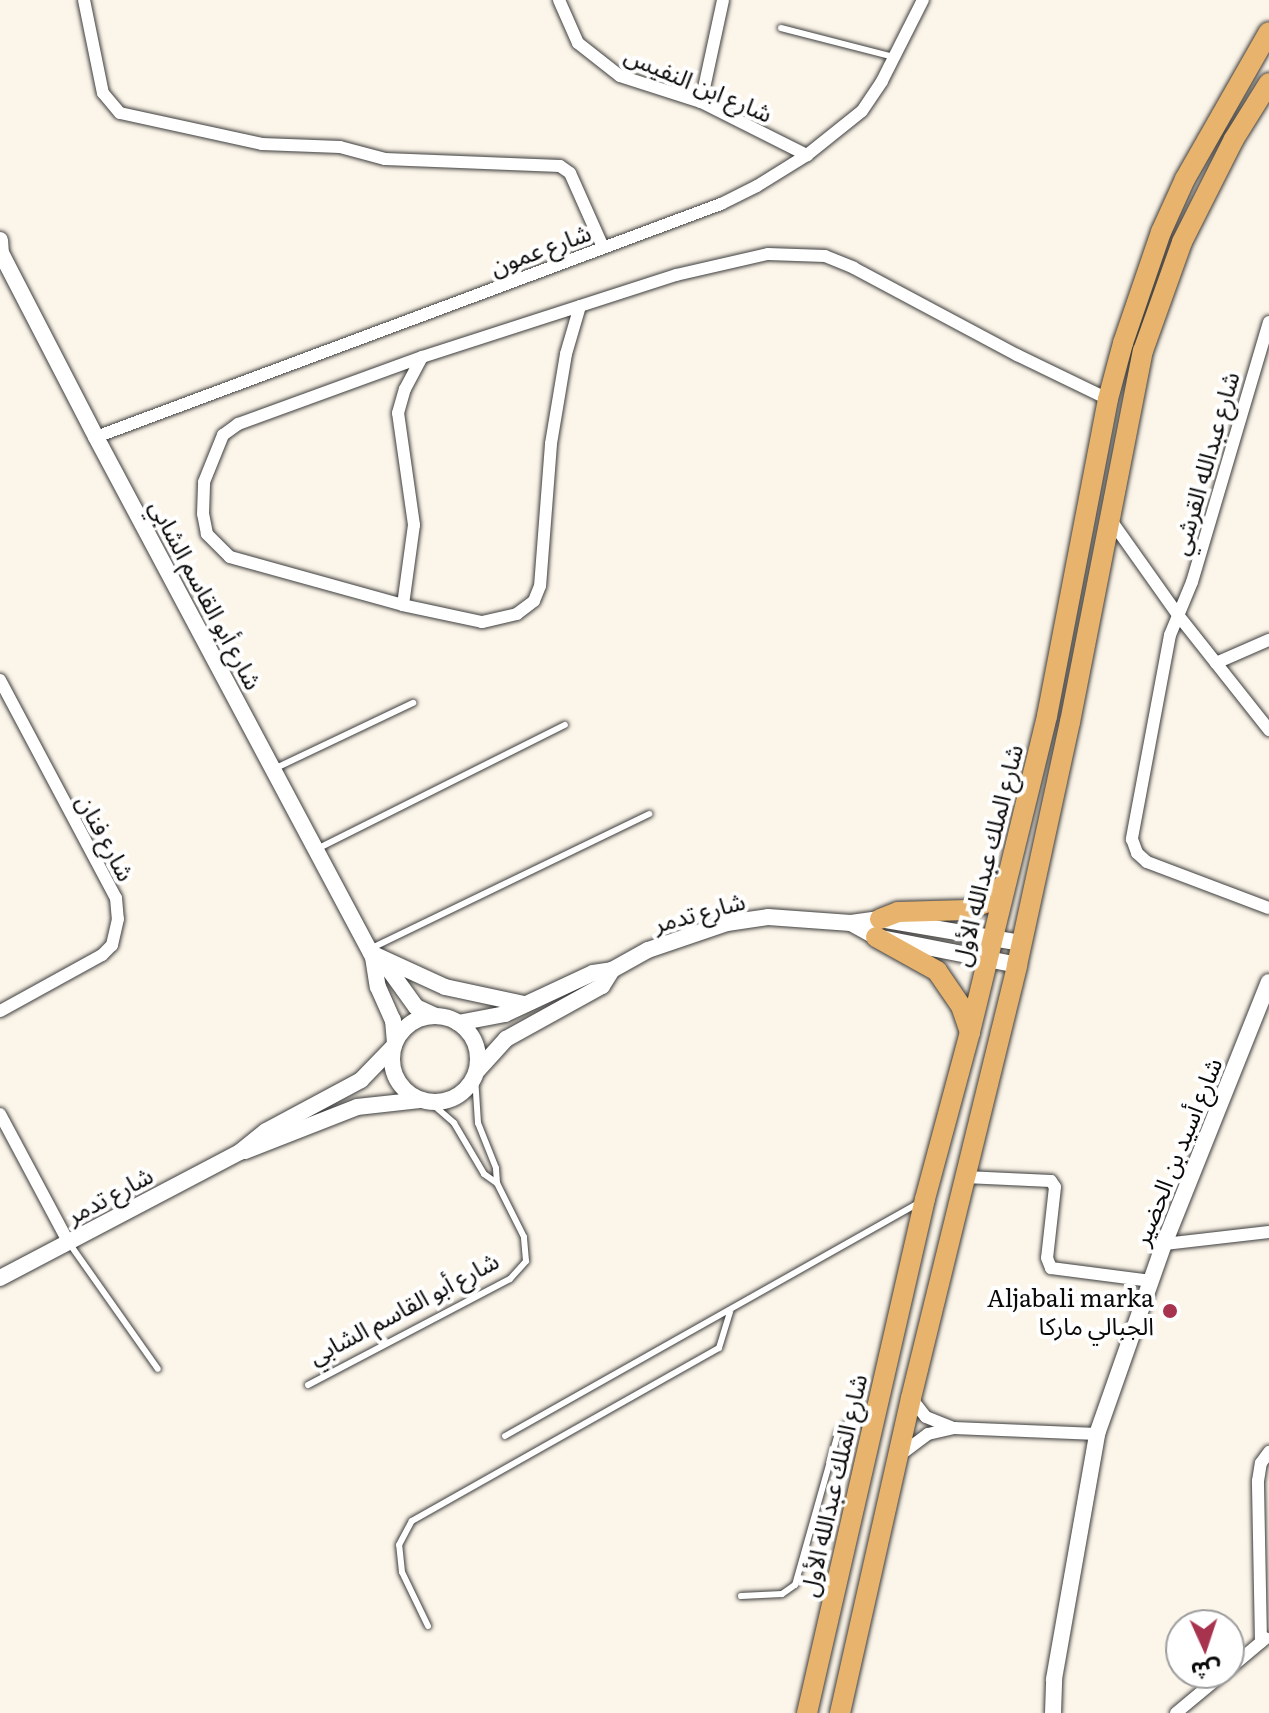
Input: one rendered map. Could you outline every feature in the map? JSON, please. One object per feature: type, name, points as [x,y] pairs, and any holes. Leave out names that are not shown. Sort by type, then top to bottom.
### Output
[{"type":"main road","name":"شارع الملك عبدالله الأول","points":[[807,1713],[925,1199],[970,1032],[1047,716],[1108,399],[1140,287],[1167,219],[1212,127],[1269,32]]},
{"type":"main road","points":[[840,1713],[911,1398],[1022,943],[1070,722],[1129,407],[1160,296],[1182,242],[1220,164],[1269,83]]},
{"type":"main road","points":[[1108,399],[1129,407]]},
{"type":"main road","points":[[970,1032],[961,1006],[937,971],[878,928],[898,912],[967,910],[985,903],[1006,882]]},
{"type":"main road","points":[[820,1650],[853,1658]]},
{"type":"street","points":[[84,0],[103,93],[120,113],[262,144],[340,147],[385,159],[560,166],[570,173],[603,247]]},
{"type":"street","name":"شارع ابن النفيس","points":[[559,0],[578,43],[597,61],[620,76],[701,102],[807,155]]},
{"type":"street","points":[[701,102],[723,0]]},
{"type":"street","name":"شارع عمون","points":[[96,437],[721,204],[807,155],[862,111],[923,0]]},
{"type":"street","name":"شارع أبو القاسم الشابي","points":[[0,240],[0,253],[371,953],[378,987],[393,1020],[395,1045]]},
{"type":"street","points":[[580,306],[566,354],[551,444],[545,558],[534,601],[517,614],[482,622],[403,605],[230,557],[207,534],[203,514],[204,482],[223,435],[238,424],[422,357],[676,275],[768,254],[825,256],[854,268],[1017,355],[1108,399]]},
{"type":"street","name":"شارع عبدالله القرشي","points":[[1269,322],[1192,582],[1168,647],[1132,832],[1134,846],[1141,858],[1153,865],[1269,908]]},
{"type":"street","points":[[403,605],[414,525],[398,413],[405,389],[422,357]]},
{"type":"street","points":[[1108,517],[1178,615],[1269,730]]},
{"type":"street","points":[[1216,663],[1269,640]]},
{"type":"street","name":"شارع فنان","points":[[0,680],[116,898],[118,919],[112,945],[102,955],[0,1011]]},
{"type":"street","name":"شارع تدمر","points":[[458,1023],[494,1018],[593,973],[612,970],[648,950],[727,923],[768,917],[878,928],[1017,965]]},
{"type":"street","name":"شارع تدمر","points":[[878,928],[1022,943]]},
{"type":"street","points":[[371,953],[445,987],[526,1004]]},
{"type":"street","name":"شارع أبو القاسم الشابي","points":[[371,953],[393,972],[416,1007],[435,1016]]},
{"type":"street","name":"شارع تدمر","points":[[475,1075],[506,1039],[602,986],[612,970]]},
{"type":"street","name":"شارع أسيد بن الحضير","points":[[1053,1713],[1054,1679],[1097,1434],[1164,1244],[1269,982]]},
{"type":"street","points":[[435,1016],[458,1023],[475,1041],[478,1053],[475,1075],[456,1097],[425,1101],[408,1093],[394,1072],[395,1045],[411,1024],[435,1016]]},
{"type":"street","name":"شارع تدمر","points":[[0,1278],[240,1152],[266,1131],[361,1080],[395,1045]]},
{"type":"street","name":"شارع تدمر","points":[[240,1152],[268,1144],[357,1107],[425,1101]]},
{"type":"street","points":[[0,1114],[69,1243]]},
{"type":"street","points":[[965,1177],[1051,1181],[1055,1187],[1047,1258],[1051,1268],[1151,1281]]},
{"type":"street","points":[[1164,1244],[1269,1232]]},
{"type":"street","points":[[911,1398],[926,1417],[954,1428]]},
{"type":"street","points":[[897,1458],[928,1434],[954,1428],[1097,1434]]},
{"type":"street","points":[[1245,1656],[1265,1639],[1258,1481],[1261,1463],[1269,1452]]},
{"type":"street","points":[[1176,1713],[1205,1689]]},
{"type":"lane","points":[[781,28],[894,57]]},
{"type":"lane","points":[[273,770],[413,703]]},
{"type":"lane","points":[[316,850],[565,725]]},
{"type":"lane","points":[[371,953],[649,814]]},
{"type":"lane","name":"شارع أبو القاسم الشابي","points":[[308,1385],[520,1272],[528,1252],[524,1237],[497,1183],[496,1168],[475,1112],[475,1075]]},
{"type":"lane","name":"شارع أبو القاسم الشابي","points":[[425,1101],[454,1123],[484,1174],[497,1183]]},
{"type":"lane","points":[[505,1436],[730,1312],[925,1199]]},
{"type":"lane","points":[[69,1243],[158,1369]]},
{"type":"lane","points":[[428,1626],[402,1572],[400,1559],[404,1531],[412,1521],[719,1348],[730,1312]]},
{"type":"lane","points":[[741,1596],[782,1594],[795,1585],[838,1433],[847,1424],[873,1421]]},
{"type":"place","name":"Aljabali marka الجبالي ماركا","points":[[1170,1311]]}]
